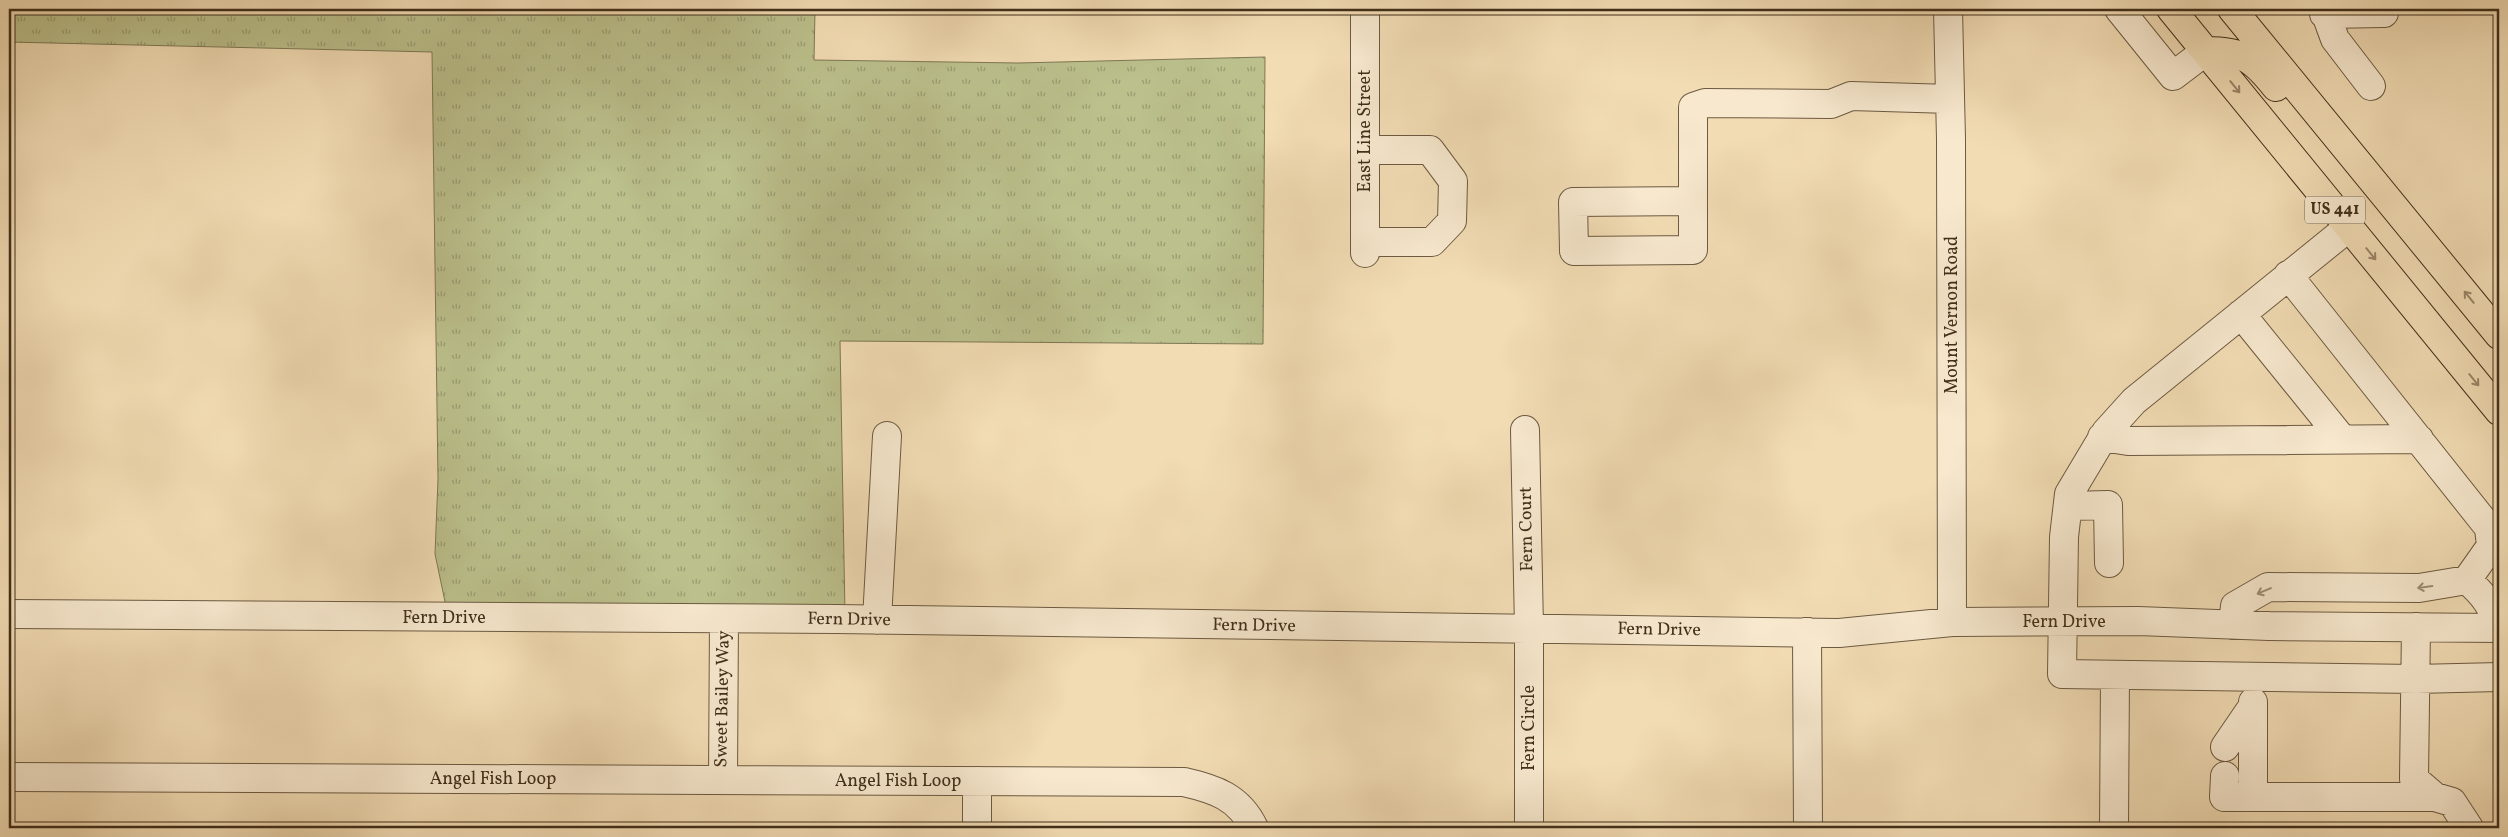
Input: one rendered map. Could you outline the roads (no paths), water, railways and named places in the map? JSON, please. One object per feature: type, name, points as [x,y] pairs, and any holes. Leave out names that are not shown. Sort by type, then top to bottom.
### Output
[{"type":"main road","name":"US 441","points":[[2171,9],[2499,411]]},
{"type":"main road","name":"US 441","points":[[2232,9],[2414,228],[2499,334]]},
{"type":"main road","points":[[2206,52],[2231,52],[2247,58],[2272,82],[2351,179],[2387,215],[2414,228]]},
{"type":"street","name":"East Line Street","points":[[1365,150],[1430,150],[1453,181],[1452,221],[1432,242],[1364,248],[1366,9]]},
{"type":"street","name":"Mount Vernon Road","points":[[1948,9],[1952,622]]},
{"type":"street","points":[[2119,9],[2174,76],[2206,52]]},
{"type":"street","points":[[2371,86],[2335,39],[2324,11],[2384,13]]},
{"type":"street","points":[[1693,201],[1693,107],[1705,103],[1831,104],[1851,96],[1950,99]]},
{"type":"street","points":[[2349,227],[2134,401],[2102,437],[2069,494],[2064,537],[2062,674],[2416,679],[2499,677]]},
{"type":"street","points":[[2233,625],[2235,606],[2268,587],[2419,588],[2467,580],[2491,546],[2489,528],[2288,275]]},
{"type":"street","points":[[2241,314],[2343,440]]},
{"type":"street","name":"Fern Court","points":[[1525,430],[1529,628]]},
{"type":"street","points":[[877,620],[887,436]]},
{"type":"street","points":[[2102,437],[2128,441],[2419,439]]},
{"type":"street","points":[[2068,506],[2108,506],[2109,563]]},
{"type":"street","points":[[2467,580],[2481,591],[2496,615],[2498,628]]},
{"type":"street","name":"Fern Drive","points":[[9,614],[877,620],[1839,633],[1952,622],[2498,628]]},
{"type":"street","name":"Sweet Bailey Way","points":[[723,780],[724,619]]},
{"type":"street","points":[[2416,627],[2414,779],[2435,797]]},
{"type":"street","name":"Fern Circle","points":[[1529,628],[1529,828]]},
{"type":"street","points":[[1807,632],[1808,828]]},
{"type":"street","points":[[2114,828],[2115,675]]},
{"type":"street","points":[[2253,677],[2253,797]]},
{"type":"street","points":[[2225,747],[2253,706]]},
{"type":"street","points":[[2224,776],[2224,797],[2435,797],[2452,802],[2469,828]]},
{"type":"street","name":"Angel Fish Loop","points":[[9,777],[1184,782],[1211,788],[1236,802],[1254,828]]},
{"type":"street","name":"Angel Fish Loop","points":[[977,781],[977,828]]}]
